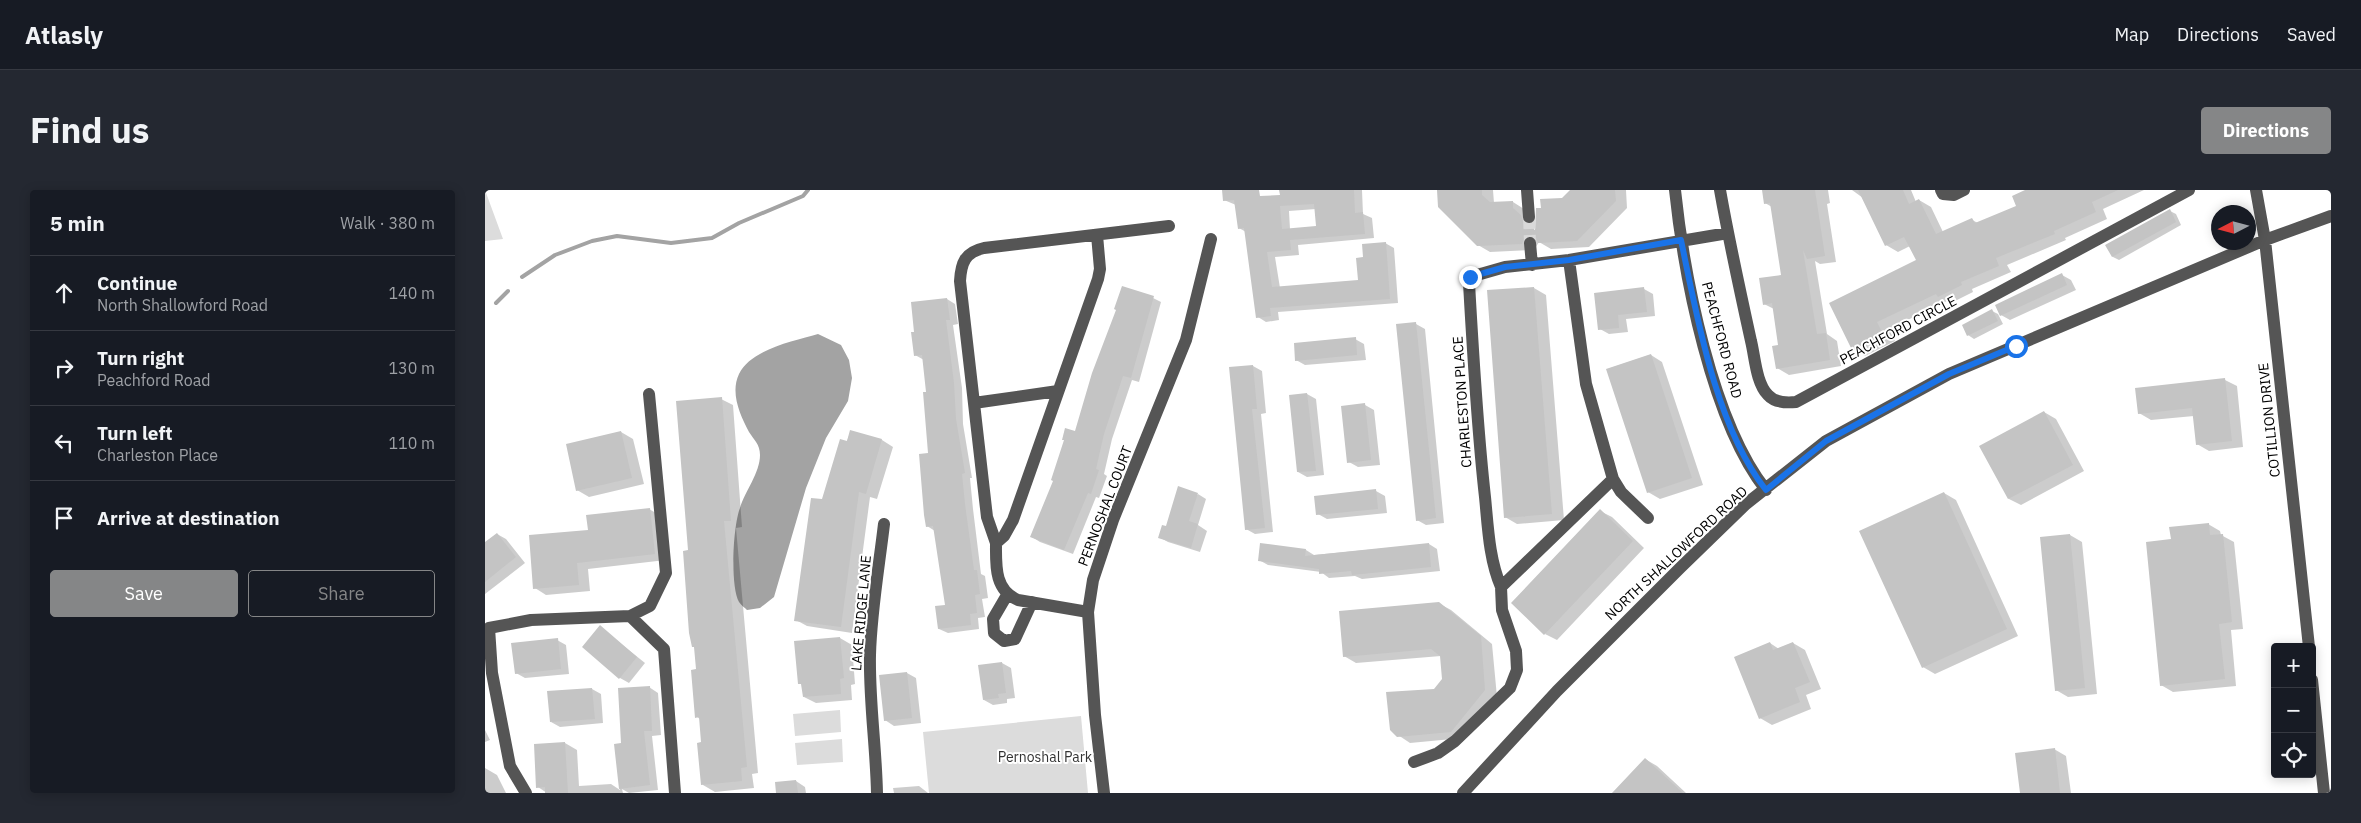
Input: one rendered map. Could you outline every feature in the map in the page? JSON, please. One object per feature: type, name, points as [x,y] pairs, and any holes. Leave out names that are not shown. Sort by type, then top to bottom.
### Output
[{"type":"street","points":[[1527,190],[1529,217]]},
{"type":"street","name":"PEACHFORD ROAD","points":[[1675,190],[1681,240],[1715,384],[1753,474],[1766,490]]},
{"type":"street","name":"PEACHFORD CIRCLE","points":[[1720,190],[1763,386],[1767,395],[1775,401],[1797,402],[2189,190]]},
{"type":"street","points":[[1941,190],[1943,194],[1954,195],[1963,190]]},
{"type":"street","name":"COTILLION DRIVE","points":[[2256,190],[2265,240],[2309,643]]},
{"type":"street","name":"NORTH SHALLOWFORD ROAD","points":[[1463,793],[1620,626],[1747,504],[1826,441],[1949,374],[2265,240],[2331,216]]},
{"type":"street","points":[[1088,612],[1017,600],[1002,590],[997,578],[996,543],[987,517],[960,281],[961,266],[966,256],[975,250],[984,248],[1169,226]]},
{"type":"street","points":[[1681,240],[1728,233]]},
{"type":"street","points":[[996,543],[1004,536],[1013,520],[1098,279],[1100,258],[1097,234]]},
{"type":"street","name":"PERNOSHAL COURT","points":[[1104,793],[1095,715],[1088,612],[1093,580],[1113,520],[1187,340],[1211,239]]},
{"type":"street","name":"CHARLESTON PLACE","points":[[1414,762],[1438,752],[1455,741],[1510,688],[1517,670],[1516,650],[1502,610],[1501,587],[1496,574],[1490,541],[1481,464],[1470,277],[1505,267],[1569,260],[1681,240]]},
{"type":"street","points":[[1530,243],[1532,265]]},
{"type":"street","points":[[1569,260],[1586,384],[1613,479],[1621,492],[1648,518]]},
{"type":"street","points":[[974,402],[1058,391]]},
{"type":"street","points":[[526,793],[510,766],[492,673],[489,628],[531,620],[630,616],[651,606],[666,573],[649,394]]},
{"type":"street","points":[[1501,587],[1613,479]]},
{"type":"street","name":"LAKE RIDGE LANE","points":[[877,793],[877,764],[870,714],[870,652],[884,524]]},
{"type":"street","points":[[1007,595],[993,619],[994,633],[1004,641],[1015,640],[1032,602]]},
{"type":"street","points":[[630,616],[664,648],[675,793]]},
{"type":"street","points":[[2313,688],[2324,793]]},
{"type":"green space","points":[[485,190],[503,239],[485,241]]},
{"type":"green space","points":[[840,710],[841,732],[795,736],[793,714]]},
{"type":"green space","name":"Pernoshal Park","points":[[1081,716],[1088,793],[929,793],[923,732]]},
{"type":"green space","points":[[842,739],[843,762],[797,765],[795,743]]},
{"type":"shaded area","points":[[818,334],[841,345],[849,360],[852,378],[848,401],[826,438],[806,488],[774,597],[760,608],[747,610],[739,602],[736,594],[734,583],[734,541],[740,508],[758,468],[760,451],[742,418],[737,404],[736,381],[745,365],[763,352]]},
{"type":"building","points":[[1222,190],[1259,190],[1260,196],[1280,195],[1279,190],[1354,190],[1355,213],[1363,212],[1365,234],[1290,240],[1291,250],[1267,252],[1272,287],[1358,280],[1356,258],[1363,257],[1362,244],[1386,242],[1390,299],[1270,308],[1271,316],[1256,318],[1244,228],[1238,229],[1234,200],[1223,201]],"holes":[[[1314,204],[1316,226],[1282,229],[1280,206]]]},
{"type":"building","points":[[1437,190],[1482,190],[1482,195],[1490,202],[1513,201],[1513,208],[1521,215],[1523,222],[1535,230],[1536,208],[1541,208],[1540,199],[1562,198],[1570,190],[1615,190],[1616,201],[1577,241],[1538,243],[1536,238],[1530,235],[1525,237],[1522,244],[1477,246],[1438,207]]},
{"type":"building","points":[[1762,190],[1815,190],[1825,256],[1807,259],[1803,250],[1817,334],[1826,333],[1830,360],[1776,369],[1772,346],[1778,345],[1772,303],[1763,305],[1759,278],[1781,275],[1770,203],[1764,204]]},
{"type":"building","points":[[1858,190],[1903,190],[1909,204],[1919,199],[1936,234],[1972,218],[1975,223],[2016,206],[2012,196],[2025,190],[2118,190],[2092,202],[2096,212],[2054,231],[2055,234],[1996,258],[1999,266],[1961,282],[1962,285],[1938,297],[1936,294],[1877,322],[1883,334],[1852,350],[1829,303],[1916,260],[1904,237],[1885,246]]},
{"type":"building","points":[[2170,209],[2176,222],[2112,257],[2105,245]]},
{"type":"building","points":[[2062,273],[2067,285],[2000,316],[1995,305]]},
{"type":"building","points":[[1122,286],[1154,296],[1131,378],[1123,376],[1104,434],[1096,469],[1099,470],[1091,494],[1088,493],[1064,550],[1030,537],[1053,481],[1051,480],[1064,440],[1062,440],[1065,428],[1075,431],[1092,373],[1116,310],[1114,309]]},
{"type":"building","points":[[1534,287],[1552,514],[1504,518],[1487,290]]},
{"type":"building","points":[[1644,287],[1647,312],[1618,315],[1619,328],[1598,330],[1594,293]]},
{"type":"building","points":[[947,298],[950,320],[946,320],[954,383],[956,419],[965,473],[962,474],[965,504],[974,570],[977,570],[980,594],[975,595],[977,613],[970,614],[971,625],[938,629],[935,606],[945,605],[933,526],[926,527],[924,515],[919,454],[928,453],[923,392],[926,392],[922,355],[914,356],[911,332],[914,332],[911,302]]},
{"type":"building","points":[[1992,309],[1998,321],[1967,336],[1962,325]]},
{"type":"building","points":[[1416,322],[1436,518],[1416,521],[1396,324]]},
{"type":"building","points":[[1356,337],[1357,355],[1295,361],[1294,343]]},
{"type":"building","points":[[1651,354],[1692,478],[1647,493],[1606,369]]},
{"type":"building","points":[[1253,365],[1257,409],[1252,409],[1265,528],[1245,530],[1229,367]]},
{"type":"building","points":[[2225,378],[2232,441],[2196,445],[2192,408],[2138,414],[2135,388]]},
{"type":"building","points":[[1307,393],[1316,471],[1297,472],[1289,395]]},
{"type":"building","points":[[722,397],[731,521],[724,521],[747,767],[741,768],[742,781],[701,785],[697,743],[701,742],[699,717],[695,718],[691,670],[696,669],[694,647],[692,647],[689,633],[683,551],[688,550],[676,401]]},
{"type":"building","points":[[1365,403],[1371,460],[1347,463],[1341,406]]},
{"type":"building","points":[[2044,411],[2073,465],[2008,499],[1979,446]]},
{"type":"building","points":[[850,430],[882,439],[866,494],[859,492],[841,627],[794,621],[811,498],[822,499],[840,439],[847,441]]},
{"type":"building","points":[[621,431],[632,478],[576,491],[566,444]]},
{"type":"building","points":[[1178,486],[1198,493],[1189,521],[1198,524],[1191,548],[1158,538],[1162,525],[1166,526]]},
{"type":"building","points":[[1376,489],[1378,509],[1316,515],[1314,496]]},
{"type":"building","points":[[1944,492],[2007,629],[1922,668],[1859,531]]},
{"type":"building","points":[[650,508],[655,554],[577,563],[579,585],[533,589],[529,535],[588,530],[586,515]]},
{"type":"building","points":[[1600,509],[1633,541],[1544,635],[1511,603]]},
{"type":"building","points":[[2209,523],[2210,535],[2223,534],[2232,622],[2219,624],[2225,679],[2160,686],[2146,542],[2171,539],[2169,527]]},
{"type":"building","points":[[497,533],[516,557],[485,582],[485,542]]},
{"type":"building","points":[[2070,534],[2085,688],[2055,691],[2040,537]]},
{"type":"building","points":[[1260,543],[1306,549],[1305,556],[1429,543],[1431,567],[1352,575],[1351,571],[1319,574],[1319,569],[1258,561]]},
{"type":"building","points":[[1439,602],[1481,636],[1485,690],[1451,732],[1397,737],[1390,730],[1386,692],[1434,689],[1442,679],[1440,656],[1431,649],[1343,657],[1339,611]]},
{"type":"building","points":[[600,625],[637,657],[619,679],[582,647]]},
{"type":"building","points":[[840,637],[844,678],[840,679],[841,694],[803,697],[801,684],[798,684],[794,641]]},
{"type":"building","points":[[558,638],[561,669],[515,674],[511,643]]},
{"type":"building","points":[[1770,642],[1773,650],[1793,642],[1810,682],[1795,688],[1800,702],[1759,719],[1734,657]]},
{"type":"building","points":[[1002,662],[1006,693],[998,694],[999,698],[983,700],[978,665]]},
{"type":"building","points":[[907,672],[912,718],[884,721],[879,675]]},
{"type":"building","points":[[650,686],[652,731],[644,731],[650,785],[619,789],[614,744],[621,743],[618,688]]},
{"type":"building","points":[[592,688],[595,719],[550,722],[547,691]]},
{"type":"building","points":[[565,742],[568,793],[545,793],[545,787],[536,788],[534,744]]},
{"type":"building","points":[[2055,748],[2060,793],[2020,793],[2015,753]]},
{"type":"building","points":[[1645,758],[1683,793],[1612,793]]},
{"type":"building","points":[[796,780],[798,793],[776,793],[775,782]]},
{"type":"waterway","points":[[522,277],[555,255],[592,241],[617,236],[671,243],[712,238],[739,223],[803,196],[808,190]]},
{"type":"waterway","points":[[496,303],[508,291]]},
{"type":"tunnel","points":[[1529,217],[1530,243]]},
{"type":"route","points":[[1470,277],[1505,267],[1569,260],[1681,240],[1715,384],[1753,474],[1766,490],[1826,441],[1949,374],[2016,346]]}]
